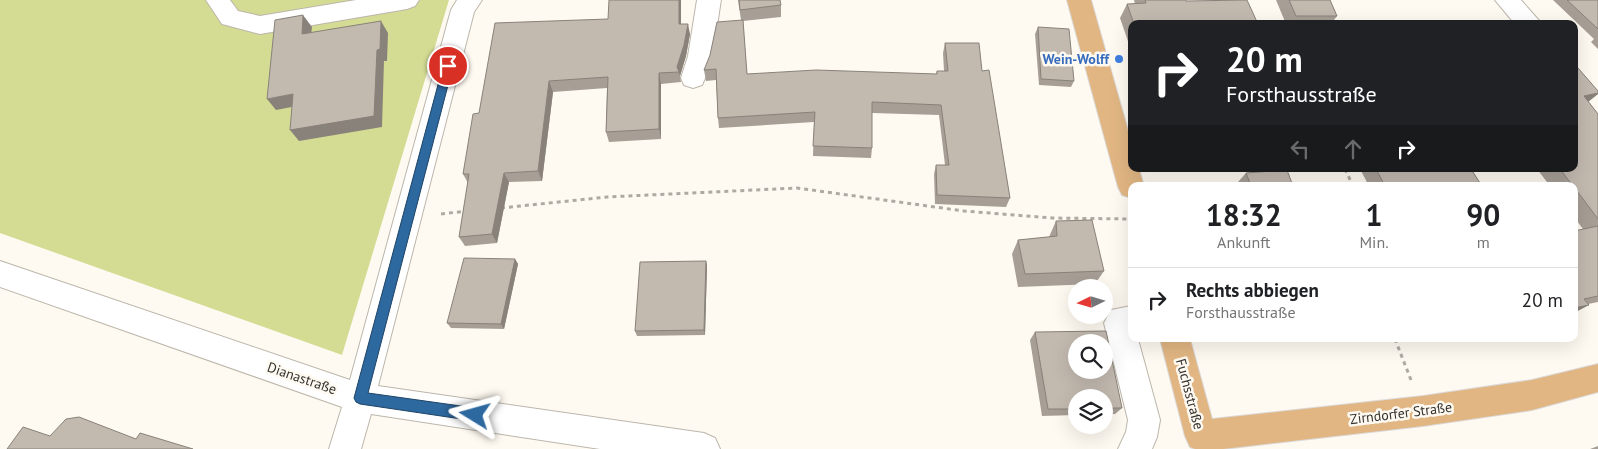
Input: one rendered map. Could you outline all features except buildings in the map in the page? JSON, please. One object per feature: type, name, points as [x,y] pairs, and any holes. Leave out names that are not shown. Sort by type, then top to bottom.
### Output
[{"type":"main road","points":[[1079,0],[1130,182]]},
{"type":"main road","name":"Fuchsstraße","points":[[1175,342],[1203,442]]},
{"type":"main road","name":"Zirndorfer Straße","points":[[1203,442],[1532,395],[1598,378]]},
{"type":"street","points":[[218,0],[230,18],[260,25],[407,0]]},
{"type":"street","points":[[345,449],[462,10],[470,0]]},
{"type":"street","points":[[693,78],[700,56],[709,0]]},
{"type":"street","points":[[1507,0],[1526,20]]},
{"type":"street","name":"Dianastraße","points":[[0,274],[360,398],[704,449]]},
{"type":"street","points":[[1128,319],[1121,320],[1119,323],[1144,420],[1141,437],[1134,449]]},
{"type":"path","points":[[494,209],[607,197],[797,188],[964,211],[1052,218],[1128,219]]},
{"type":"path","points":[[408,218],[475,210]]},
{"type":"path","points":[[1396,342],[1423,410]]},
{"type":"green space","points":[[0,0],[449,0],[342,355],[0,233]]},
{"type":"place","name":"Wein-Wolff","points":[[1119,59]]},
{"type":"route","points":[[448,66],[360,398],[475,415]]}]
